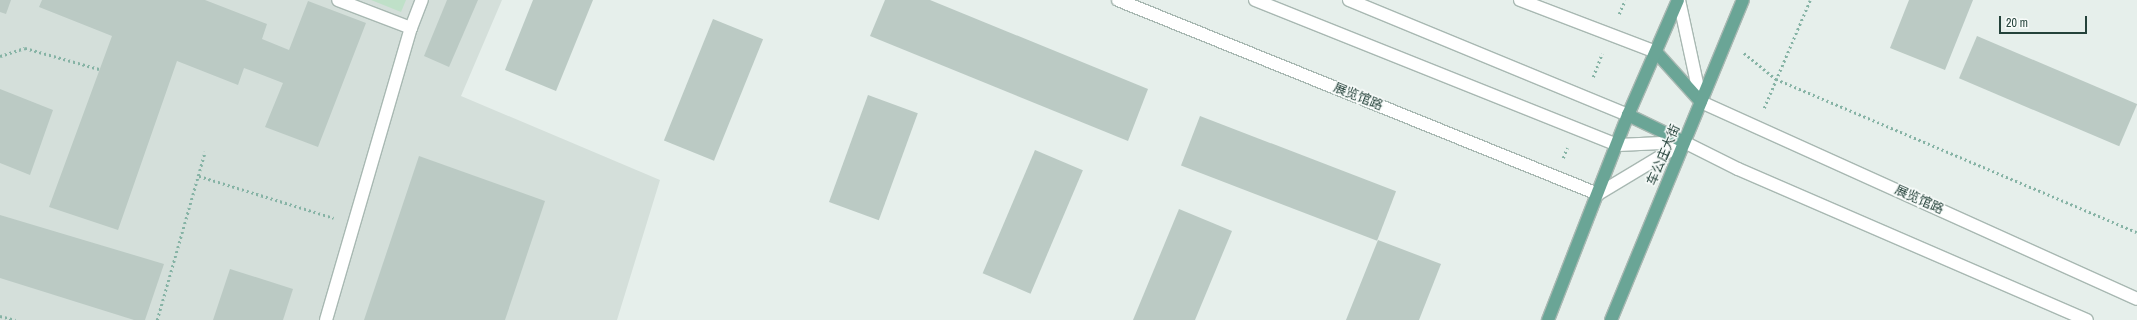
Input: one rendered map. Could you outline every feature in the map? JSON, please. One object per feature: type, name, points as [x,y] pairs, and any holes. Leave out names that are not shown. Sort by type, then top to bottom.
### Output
[{"type":"main road","points":[[338,0],[411,28]]},
{"type":"main road","points":[[326,320],[411,28],[422,0]]},
{"type":"main road","name":"展览馆路","points":[[1118,0],[1598,194]]},
{"type":"main road","points":[[1134,0],[1156,15]]},
{"type":"main road","points":[[1255,0],[1618,145],[1684,142]]},
{"type":"main road","points":[[1349,0],[1628,115],[1746,172],[2087,320]]},
{"type":"main road","points":[[1520,0],[1656,52],[1701,102]]},
{"type":"main road","points":[[1548,320],[1618,145],[1628,115],[1678,0]]},
{"type":"main road","points":[[1678,0],[1701,102]]},
{"type":"main road","name":"车公庄大街","points":[[1612,320],[1743,0]]},
{"type":"main road","name":"展览馆路","points":[[1701,102],[2137,299]]},
{"type":"main road","points":[[1598,194],[1684,142]]},
{"type":"path","points":[[1757,126],[1810,0]]},
{"type":"path","points":[[1727,38],[1776,79],[2137,232]]},
{"type":"path","points":[[0,56],[26,48],[99,69]]},
{"type":"path","points":[[157,320],[205,152]]},
{"type":"path","points":[[199,176],[354,224]]},
{"type":"path","points":[[0,316],[16,320]]},
{"type":"shaded area","points":[[0,0],[502,0],[461,96],[660,180],[617,320],[0,320]]},
{"type":"green space","points":[[371,0],[406,0],[401,12]]},
{"type":"building","points":[[0,0],[11,0],[6,14],[0,12]]},
{"type":"building","points":[[42,0],[205,0],[267,24],[262,39],[289,50],[308,1],[366,23],[318,147],[265,127],[283,83],[244,68],[238,85],[177,61],[118,230],[49,207],[112,36],[39,7]]},
{"type":"building","points":[[447,0],[478,0],[449,67],[424,56]]},
{"type":"building","points":[[533,0],[593,0],[556,91],[505,70]]},
{"type":"building","points":[[885,0],[930,0],[1148,89],[1128,141],[870,36]]},
{"type":"building","points":[[1909,0],[1973,0],[1945,70],[1890,48]]},
{"type":"building","points":[[713,19],[763,39],[714,161],[664,140]]},
{"type":"building","points":[[1977,36],[2137,104],[2119,146],[1959,78]]},
{"type":"building","points":[[0,89],[53,110],[30,175],[0,163]]},
{"type":"building","points":[[868,95],[918,113],[879,220],[829,202]]},
{"type":"building","points":[[1200,116],[1396,191],[1377,241],[1181,165]]},
{"type":"building","points":[[1035,150],[1083,170],[1031,294],[983,273]]},
{"type":"building","points":[[419,156],[545,201],[505,320],[364,320]]},
{"type":"building","points":[[1179,209],[1232,231],[1195,320],[1133,320]]},
{"type":"building","points":[[0,215],[164,264],[145,320],[134,320],[0,278]]},
{"type":"building","points":[[1378,240],[1441,264],[1419,320],[1346,320]]},
{"type":"building","points":[[230,269],[293,289],[283,320],[213,320]]}]
